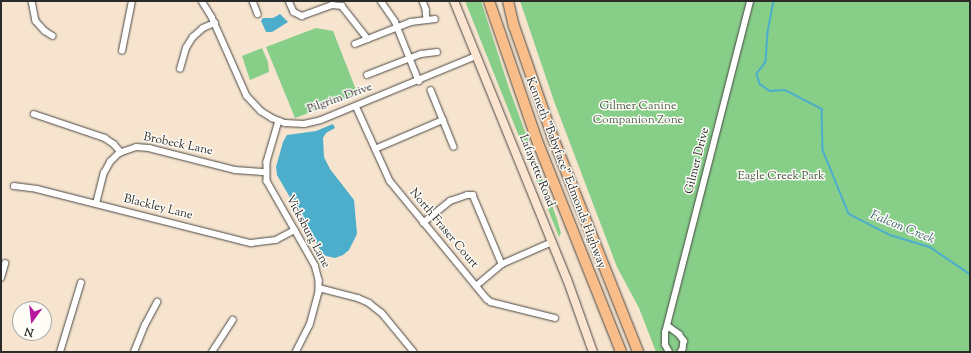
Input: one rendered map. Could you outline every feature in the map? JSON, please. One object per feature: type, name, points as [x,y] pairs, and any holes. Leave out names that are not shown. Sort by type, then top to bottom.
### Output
[{"type":"highway","name":"Kenneth \"Babyface\" Edmonds Highway","points":[[489,1],[541,150],[621,352]]},
{"type":"highway","name":"Kenneth \"Babyface\" Edmonds Highway","points":[[508,1],[514,26],[553,138],[638,352]]},
{"type":"main road","name":"Lafayette Road","points":[[454,1],[567,279],[592,352]]},
{"type":"street","points":[[32,1],[36,21],[44,31],[53,36]]},
{"type":"street","points":[[122,51],[132,1]]},
{"type":"street","name":"Pilgrim Drive","points":[[202,1],[215,23],[247,96],[259,110],[279,121],[293,124],[308,124],[419,81],[476,56]]},
{"type":"street","points":[[253,1],[258,14]]},
{"type":"street","points":[[289,1],[293,11],[302,16],[332,5],[342,6],[368,39]]},
{"type":"street","points":[[381,1],[398,27],[419,81]]},
{"type":"street","points":[[423,1],[426,9],[427,20]]},
{"type":"street","name":"Gilmer Drive","points":[[669,352],[664,345],[668,326],[750,1]]},
{"type":"street","points":[[355,44],[416,20],[435,19]]},
{"type":"street","points":[[180,69],[191,39],[200,30],[215,23]]},
{"type":"street","points":[[367,75],[421,54],[437,52]]},
{"type":"street","points":[[431,90],[454,147]]},
{"type":"street","name":"North Fraser Court","points":[[356,106],[390,181],[476,286],[491,302],[555,318]]},
{"type":"street","points":[[34,114],[100,136],[112,142],[121,152],[107,167],[96,204]]},
{"type":"street","points":[[375,149],[443,120]]},
{"type":"street","name":"Vicksburg Lane","points":[[279,121],[268,158],[266,172],[268,184],[318,271],[319,288],[308,330],[296,352]]},
{"type":"street","name":"Brobeck Lane","points":[[121,152],[136,147],[149,148],[235,170],[266,172]]},
{"type":"street","name":"Blackley Lane","points":[[14,186],[37,189],[251,243],[270,241],[295,230]]},
{"type":"street","points":[[423,222],[450,201],[467,195],[472,195],[475,198],[502,264]]},
{"type":"street","points":[[476,286],[502,264],[552,242]]},
{"type":"street","points":[[1,278],[5,264]]},
{"type":"street","points":[[60,352],[81,283]]},
{"type":"street","points":[[319,288],[358,298],[370,303],[382,313],[414,352]]},
{"type":"street","points":[[134,352],[142,329],[157,302]]},
{"type":"street","points":[[212,352],[233,320]]},
{"type":"street","points":[[668,326],[679,334],[684,341],[681,352]]},
{"type":"green space","points":[[465,1],[481,1],[509,88],[557,219],[561,233],[559,237]]},
{"type":"green space","name":"Eagle Creek Park","points":[[520,1],[970,1],[970,352],[656,352],[639,308],[617,267],[554,101]]},
{"type":"green space","points":[[316,28],[333,31],[358,95],[295,118],[266,47]]},
{"type":"green space","points":[[262,48],[268,62],[269,72],[250,80],[242,56]]},
{"type":"water","points":[[280,14],[288,22],[272,32],[266,32],[261,21],[263,18],[273,18]]},
{"type":"water","points":[[333,124],[335,128],[326,133],[323,138],[324,157],[330,169],[354,200],[357,234],[349,250],[343,255],[335,258],[326,256],[322,253],[277,175],[276,167],[283,142],[287,135],[316,131]]},
{"type":"waterway","name":"Falcon Creek","points":[[774,1],[768,33],[766,62],[757,74],[760,84],[770,91],[785,90],[822,109],[823,150],[849,214],[890,235],[930,247],[970,274]]},
{"type":"park label","name":"Gilmer Canine Companion Zone","points":[[638,114]]}]
